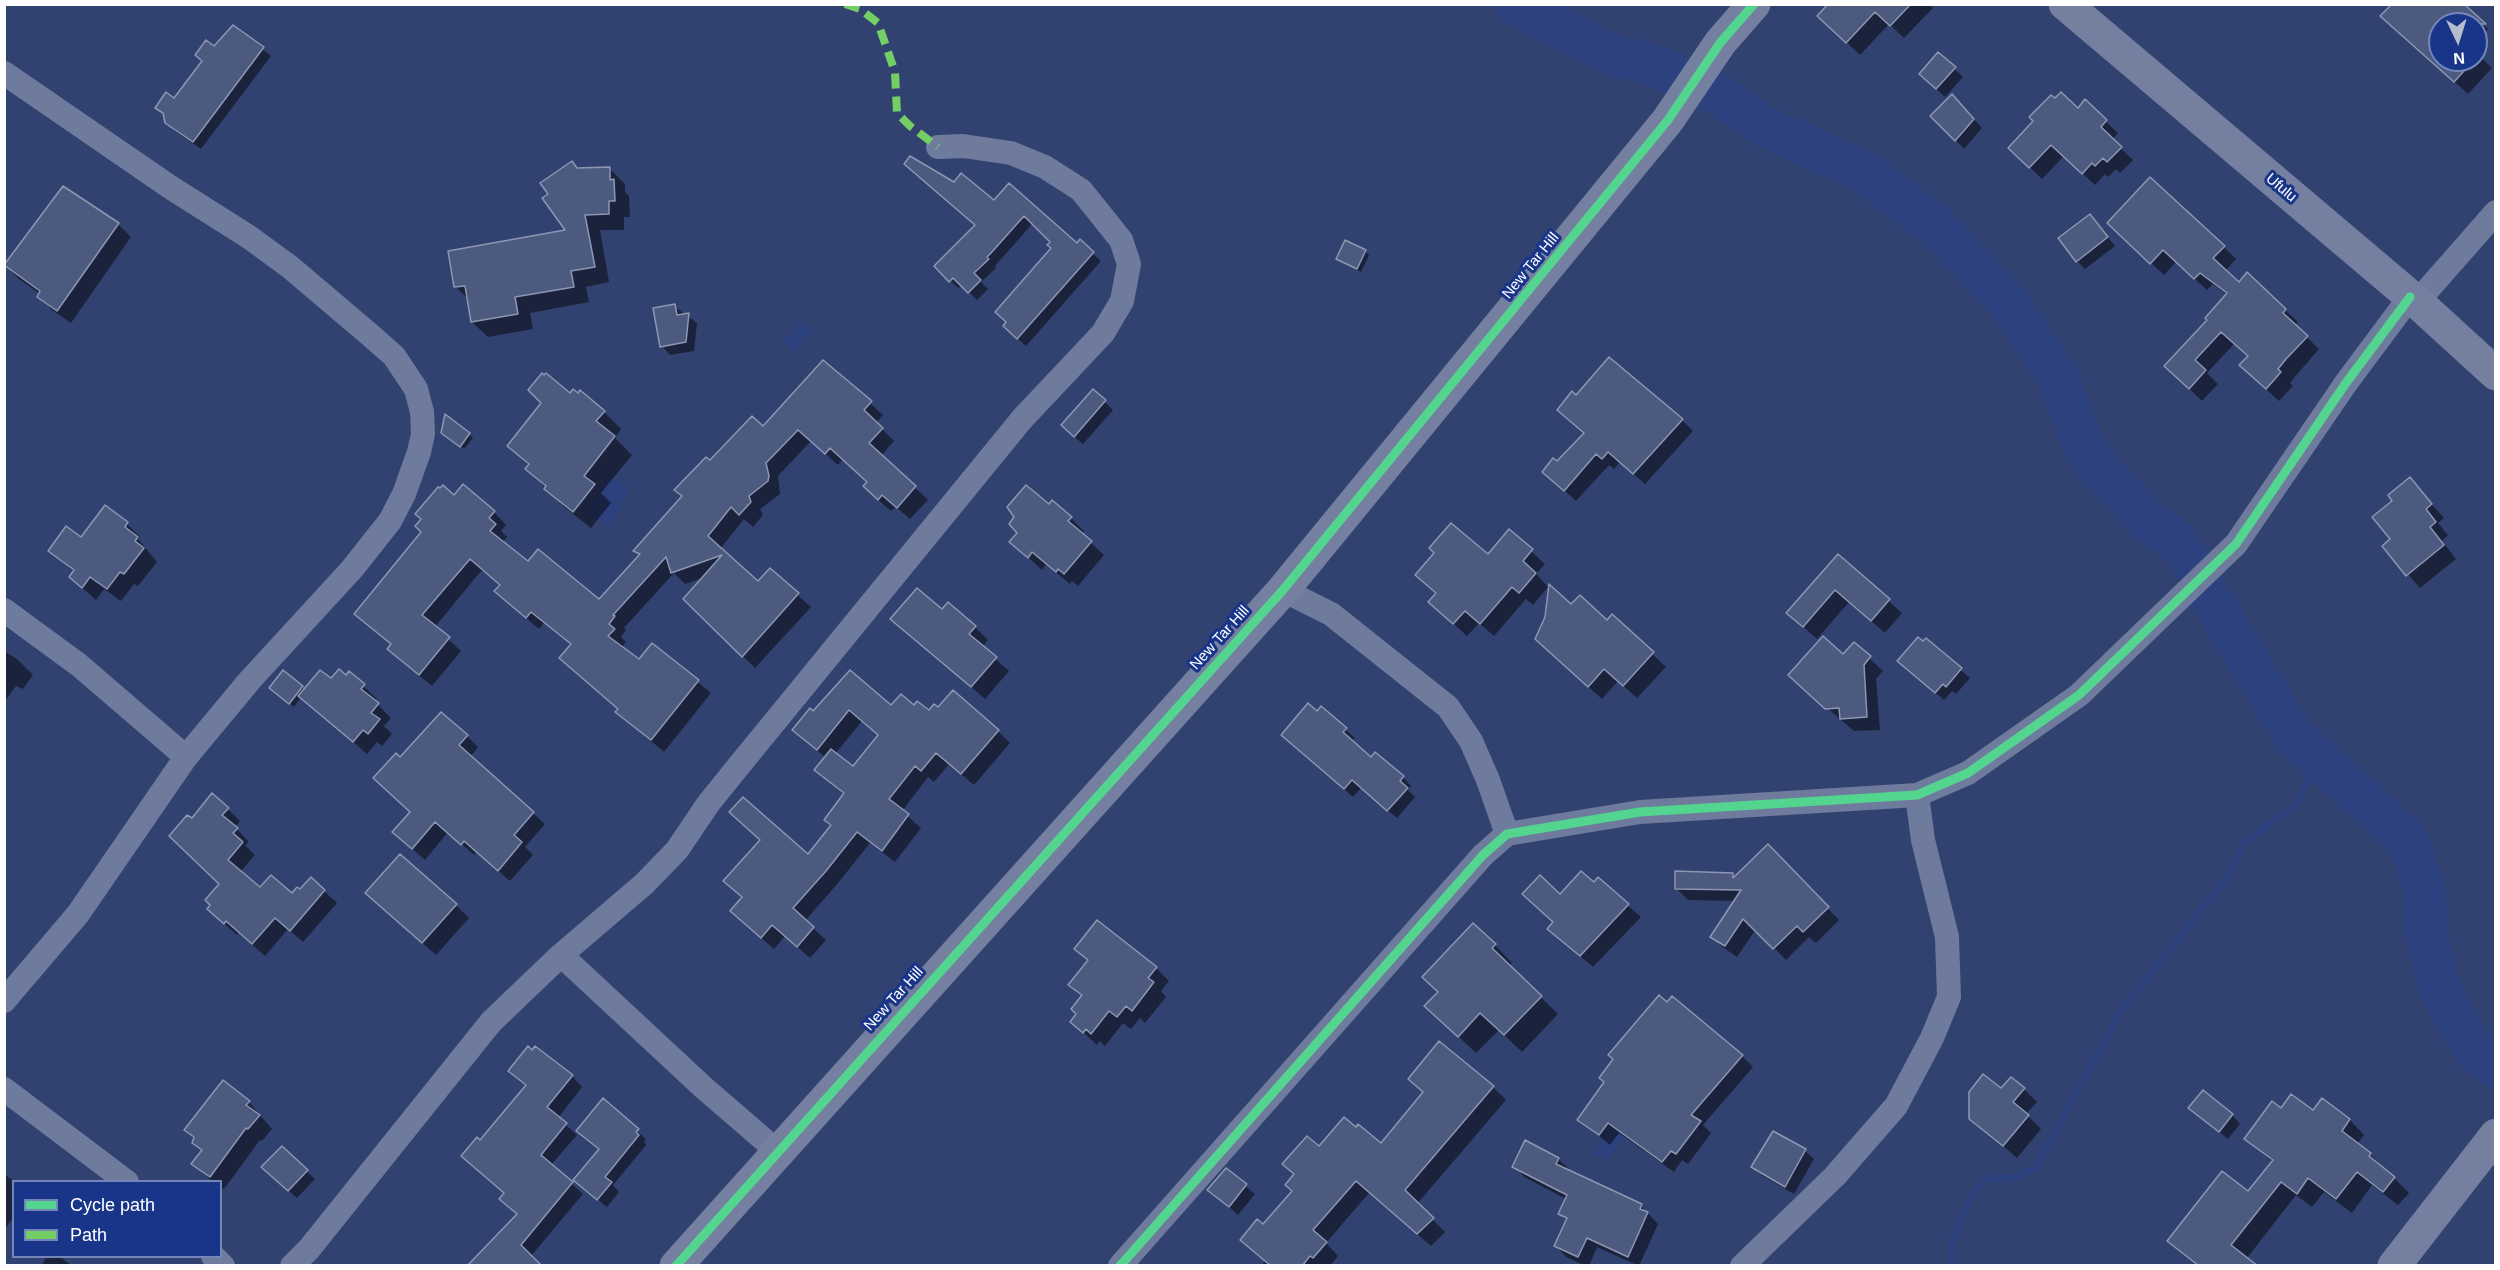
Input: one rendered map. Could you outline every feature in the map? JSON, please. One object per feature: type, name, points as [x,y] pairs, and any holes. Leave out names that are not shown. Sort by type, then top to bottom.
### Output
[{"type":"street","name":"New Tar Hill","points":[[676,1266],[1283,590],[1668,120],[1720,43],[1754,4]]},
{"type":"street","name":"Ufulu","points":[[2065,4],[2413,300],[2496,374]]},
{"type":"street","points":[[4,72],[160,181],[290,267],[394,356],[416,389],[422,412],[423,434],[404,494],[390,521],[352,569],[250,680],[186,758],[78,914],[4,1001]]},
{"type":"street","points":[[292,1266],[309,1249],[491,1022],[561,955],[644,884],[670,858],[737,768],[1022,419],[1103,333],[1122,301],[1129,264],[1121,240],[1081,190],[1045,167],[1011,153],[963,146],[938,147]]},
{"type":"street","points":[[1120,1266],[1483,855],[1507,834],[1640,812],[1917,795],[1968,773],[2079,695],[2236,544],[2346,383],[2413,300],[2496,212]]},
{"type":"street","points":[[1283,590],[1331,614],[1448,707],[1471,741],[1507,834]]},
{"type":"street","points":[[4,610],[79,664],[186,758]]},
{"type":"street","points":[[1742,1266],[1835,1176],[1896,1106],[1932,1038],[1949,997],[1947,937],[1923,840],[1917,795]]},
{"type":"street","points":[[561,955],[704,1088],[777,1151]]},
{"type":"street","points":[[4,1089],[123,1180]]},
{"type":"street","points":[[2394,1266],[2496,1135]]},
{"type":"water","points":[[801,321],[812,331],[794,351],[783,341]]},
{"type":"water","points":[[607,476],[630,488],[611,526],[588,514]]},
{"type":"water","points":[[1613,1122],[1627,1133],[1607,1161],[1592,1152]]},
{"type":"building","points":[[1828,4],[1911,4],[1890,26],[1875,12],[1846,43],[1817,16]]},
{"type":"building","points":[[2464,4],[2473,12],[2428,12],[2428,59],[2380,16],[2391,5]]},
{"type":"building","points":[[233,25],[264,47],[193,142],[165,123],[163,113],[155,108],[166,92],[174,98],[202,61],[195,55],[206,40],[214,46]]},
{"type":"building","points":[[1938,52],[1956,67],[1936,89],[1919,74]]},
{"type":"building","points":[[2443,72],[2463,72],[2454,82]]},
{"type":"building","points":[[2061,92],[2078,108],[2085,99],[2107,120],[2101,127],[2122,147],[2107,162],[2103,158],[2095,166],[2092,163],[2082,174],[2051,145],[2029,168],[2008,148],[2033,121],[2029,117],[2051,95],[2055,98]]},
{"type":"building","points":[[1952,94],[1974,119],[1955,141],[1930,116]]},
{"type":"building","points":[[910,156],[954,182],[961,173],[994,200],[1009,183],[1077,243],[1080,239],[1094,252],[1017,339],[1003,326],[1006,322],[995,312],[1051,248],[1047,245],[1050,242],[1024,216],[987,257],[989,259],[974,273],[981,280],[968,293],[953,278],[949,282],[934,266],[975,225],[904,164]]},
{"type":"building","points":[[572,161],[577,168],[610,167],[610,180],[614,179],[615,201],[609,201],[609,214],[585,215],[595,267],[571,271],[574,287],[515,297],[518,314],[471,322],[465,286],[454,287],[448,251],[565,230],[542,198],[548,194],[540,183]]},
{"type":"building","points":[[2150,177],[2225,246],[2213,258],[2239,282],[2247,272],[2286,309],[2283,313],[2308,336],[2278,369],[2281,372],[2266,389],[2239,365],[2248,356],[2221,332],[2195,360],[2206,370],[2189,389],[2164,366],[2207,320],[2205,318],[2227,293],[2200,273],[2194,279],[2163,250],[2150,264],[2107,223]]},
{"type":"building","points":[[63,186],[119,223],[57,311],[37,297],[40,291],[4,265]]},
{"type":"building","points":[[2090,214],[2108,237],[2076,262],[2058,238]]},
{"type":"building","points":[[1345,240],[1366,250],[1357,269],[1336,259]]},
{"type":"building","points":[[675,304],[677,315],[689,313],[686,342],[660,347],[653,308]]},
{"type":"building","points":[[1609,357],[1683,419],[1633,474],[1608,452],[1602,459],[1596,454],[1564,491],[1542,472],[1553,458],[1557,461],[1584,433],[1557,410],[1572,391],[1576,395]]},
{"type":"building","points":[[823,360],[872,401],[864,410],[883,428],[869,443],[916,486],[897,508],[882,495],[878,500],[863,486],[867,482],[830,448],[825,454],[798,430],[766,463],[768,481],[749,496],[751,502],[739,515],[731,507],[708,536],[758,581],[770,568],[799,593],[742,657],[683,599],[722,555],[671,573],[666,557],[613,615],[615,616],[609,624],[615,629],[608,636],[639,659],[652,643],[699,680],[651,740],[615,712],[618,709],[559,658],[571,644],[531,612],[526,618],[494,591],[500,585],[470,559],[422,615],[450,637],[419,675],[387,649],[391,644],[354,614],[421,532],[415,526],[421,519],[415,514],[438,487],[443,485],[454,495],[463,484],[495,511],[489,518],[496,524],[490,531],[528,561],[538,549],[599,599],[640,554],[633,551],[682,496],[674,490],[706,457],[710,460],[752,416],[763,426]]},
{"type":"building","points":[[542,373],[544,375],[546,373],[570,393],[573,389],[578,393],[580,390],[605,411],[596,421],[615,436],[584,476],[595,484],[573,512],[544,489],[546,486],[525,469],[529,464],[507,446],[541,403],[528,390]]},
{"type":"building","points":[[1093,389],[1106,400],[1074,437],[1061,425]]},
{"type":"building","points":[[445,414],[470,433],[460,447],[441,433]]},
{"type":"building","points":[[2410,477],[2432,504],[2426,509],[2436,522],[2430,527],[2444,545],[2406,576],[2382,546],[2390,539],[2372,517],[2392,501],[2388,495]]},
{"type":"building","points":[[1026,485],[1049,504],[1052,500],[1072,517],[1068,521],[1092,541],[1064,574],[1058,569],[1056,572],[1032,552],[1028,558],[1009,542],[1017,533],[1009,524],[1014,517],[1007,507]]},
{"type":"building","points":[[105,505],[128,522],[125,527],[138,537],[135,541],[144,548],[124,574],[120,572],[107,589],[90,577],[82,588],[69,577],[74,570],[48,551],[66,526],[81,537]]},
{"type":"building","points":[[1451,523],[1488,554],[1509,529],[1533,549],[1523,561],[1536,573],[1519,593],[1512,587],[1480,624],[1465,611],[1453,624],[1428,602],[1436,593],[1415,575],[1434,553],[1429,548]]},
{"type":"building","points":[[1838,554],[1890,599],[1871,621],[1835,590],[1803,627],[1786,613]]},
{"type":"building","points":[[1549,584],[1571,604],[1580,595],[1607,620],[1612,614],[1654,652],[1623,686],[1604,669],[1588,687],[1535,639],[1545,617]]},
{"type":"building","points":[[917,588],[942,609],[948,602],[976,626],[969,634],[997,657],[971,687],[890,619]]},
{"type":"building","points":[[1823,636],[1843,654],[1854,642],[1871,656],[1864,665],[1867,717],[1840,719],[1839,708],[1825,709],[1788,675]]},
{"type":"building","points":[[1918,637],[1923,641],[1926,638],[1962,668],[1946,687],[1943,684],[1935,693],[1897,661]]},
{"type":"building","points":[[339,669],[346,675],[349,671],[365,684],[361,689],[379,703],[371,713],[380,719],[368,734],[363,730],[353,742],[298,696],[320,670],[331,678]]},
{"type":"building","points":[[283,670],[303,686],[289,704],[269,688]]},
{"type":"building","points":[[850,670],[891,705],[901,694],[914,705],[917,701],[929,710],[934,704],[938,707],[953,690],[999,730],[961,774],[936,753],[921,771],[915,766],[889,799],[909,814],[882,851],[857,832],[793,908],[814,927],[797,947],[772,925],[761,938],[730,911],[742,897],[723,881],[760,840],[729,812],[743,797],[808,854],[831,825],[824,820],[844,793],[814,770],[831,749],[853,766],[878,735],[849,710],[817,750],[792,730],[810,708],[813,711]]},
{"type":"building","points":[[1308,703],[1317,711],[1321,706],[1347,728],[1343,732],[1371,757],[1375,752],[1404,776],[1400,781],[1408,788],[1387,811],[1352,780],[1344,789],[1281,735]]},
{"type":"building","points":[[441,712],[468,735],[459,745],[534,812],[514,835],[522,842],[498,871],[464,841],[461,845],[435,822],[412,849],[392,832],[410,812],[373,778],[396,753],[400,757]]},
{"type":"building","points":[[212,793],[229,808],[222,815],[238,828],[233,833],[243,842],[228,860],[260,887],[271,875],[292,893],[297,887],[300,889],[311,877],[325,890],[290,931],[275,918],[252,944],[226,921],[224,924],[207,909],[210,905],[205,900],[219,884],[169,836],[187,815],[192,818]]},
{"type":"building","points":[[1768,844],[1829,907],[1803,932],[1797,926],[1773,949],[1743,919],[1725,946],[1710,937],[1741,890],[1675,889],[1675,871],[1733,873],[1733,878]]},
{"type":"building","points":[[400,854],[457,904],[422,943],[365,893]]},
{"type":"building","points":[[1581,871],[1594,882],[1598,877],[1629,904],[1580,956],[1547,929],[1553,922],[1522,894],[1540,875],[1560,894]]},
{"type":"building","points":[[1097,920],[1157,967],[1148,978],[1154,982],[1132,1011],[1126,1006],[1117,1017],[1109,1011],[1091,1034],[1086,1029],[1083,1033],[1070,1022],[1076,1014],[1071,1009],[1082,995],[1068,985],[1088,960],[1074,949]]},
{"type":"building","points":[[1473,923],[1496,944],[1492,948],[1542,996],[1504,1035],[1480,1013],[1458,1037],[1424,1006],[1438,992],[1422,977]]},
{"type":"building","points":[[1659,995],[1667,1002],[1672,996],[1743,1055],[1691,1115],[1701,1121],[1676,1154],[1671,1151],[1662,1162],[1608,1123],[1599,1135],[1577,1120],[1604,1082],[1599,1078],[1613,1059],[1608,1055]]},
{"type":"building","points":[[1439,1041],[1494,1086],[1405,1190],[1434,1218],[1417,1234],[1356,1181],[1313,1230],[1327,1242],[1313,1258],[1310,1256],[1302,1266],[1271,1266],[1240,1240],[1257,1219],[1263,1224],[1292,1191],[1285,1185],[1294,1174],[1282,1164],[1307,1136],[1319,1146],[1344,1117],[1356,1127],[1358,1124],[1381,1143],[1423,1092],[1408,1079]]},
{"type":"building","points":[[528,1046],[532,1050],[535,1046],[573,1075],[547,1107],[567,1123],[541,1155],[573,1182],[521,1245],[542,1266],[467,1266],[517,1214],[499,1199],[504,1193],[461,1156],[477,1137],[480,1140],[526,1085],[508,1071]]},
{"type":"building","points":[[1983,1074],[2001,1088],[2011,1077],[2025,1088],[2013,1102],[2029,1115],[2003,1146],[1969,1119],[1969,1092]]},
{"type":"building","points":[[223,1080],[250,1101],[246,1105],[260,1115],[248,1129],[246,1128],[210,1177],[191,1164],[202,1150],[192,1143],[194,1137],[184,1130]]},
{"type":"building","points":[[2203,1090],[2233,1114],[2219,1132],[2188,1108]]},
{"type":"building","points":[[2291,1094],[2313,1110],[2322,1098],[2350,1119],[2342,1131],[2371,1153],[2369,1156],[2395,1177],[2383,1192],[2357,1172],[2336,1199],[2308,1178],[2297,1194],[2281,1182],[2231,1245],[2258,1266],[2199,1266],[2167,1241],[2222,1171],[2248,1191],[2273,1160],[2244,1139],[2272,1101],[2281,1108]]},
{"type":"building","points":[[603,1098],[639,1129],[636,1132],[639,1135],[605,1177],[612,1182],[597,1200],[573,1180],[599,1149],[576,1131]]},
{"type":"building","points":[[1773,1131],[1806,1149],[1785,1187],[1751,1167]]},
{"type":"building","points":[[1525,1140],[1559,1158],[1556,1164],[1642,1204],[1640,1209],[1648,1212],[1628,1257],[1587,1238],[1578,1257],[1554,1246],[1567,1218],[1558,1214],[1567,1195],[1512,1167]]},
{"type":"building","points":[[282,1146],[308,1170],[288,1191],[261,1167]]},
{"type":"building","points":[[1226,1168],[1247,1184],[1229,1207],[1207,1190]]},
{"type":"waterway","points":[[1515,4],[1605,52],[1662,68],[1718,94],[1763,126],[1866,173],[1933,224],[2005,298],[2058,377],[2086,453],[2148,521],[2176,540],[2189,560]]},
{"type":"waterway","points":[[2201,582],[2293,735],[2407,839],[2425,889],[2426,932],[2441,993],[2475,1050],[2496,1068]]},
{"type":"waterway","points":[[1951,1266],[1951,1244],[1970,1199],[1985,1179],[2017,1177],[2036,1167],[2121,1011],[2228,876],[2243,844],[2295,806],[2319,759]]},
{"type":"marked path","points":[[845,4],[860,9],[878,23],[895,72],[897,113],[938,147]]},
{"type":"cycle path","points":[[676,1266],[1283,590],[1668,120],[1720,43],[1754,4]]},
{"type":"cycle path","points":[[1120,1266],[1483,855],[1507,834],[1640,812],[1917,795],[1968,773],[2079,695],[2236,544],[2346,383],[2410,297]]}]
